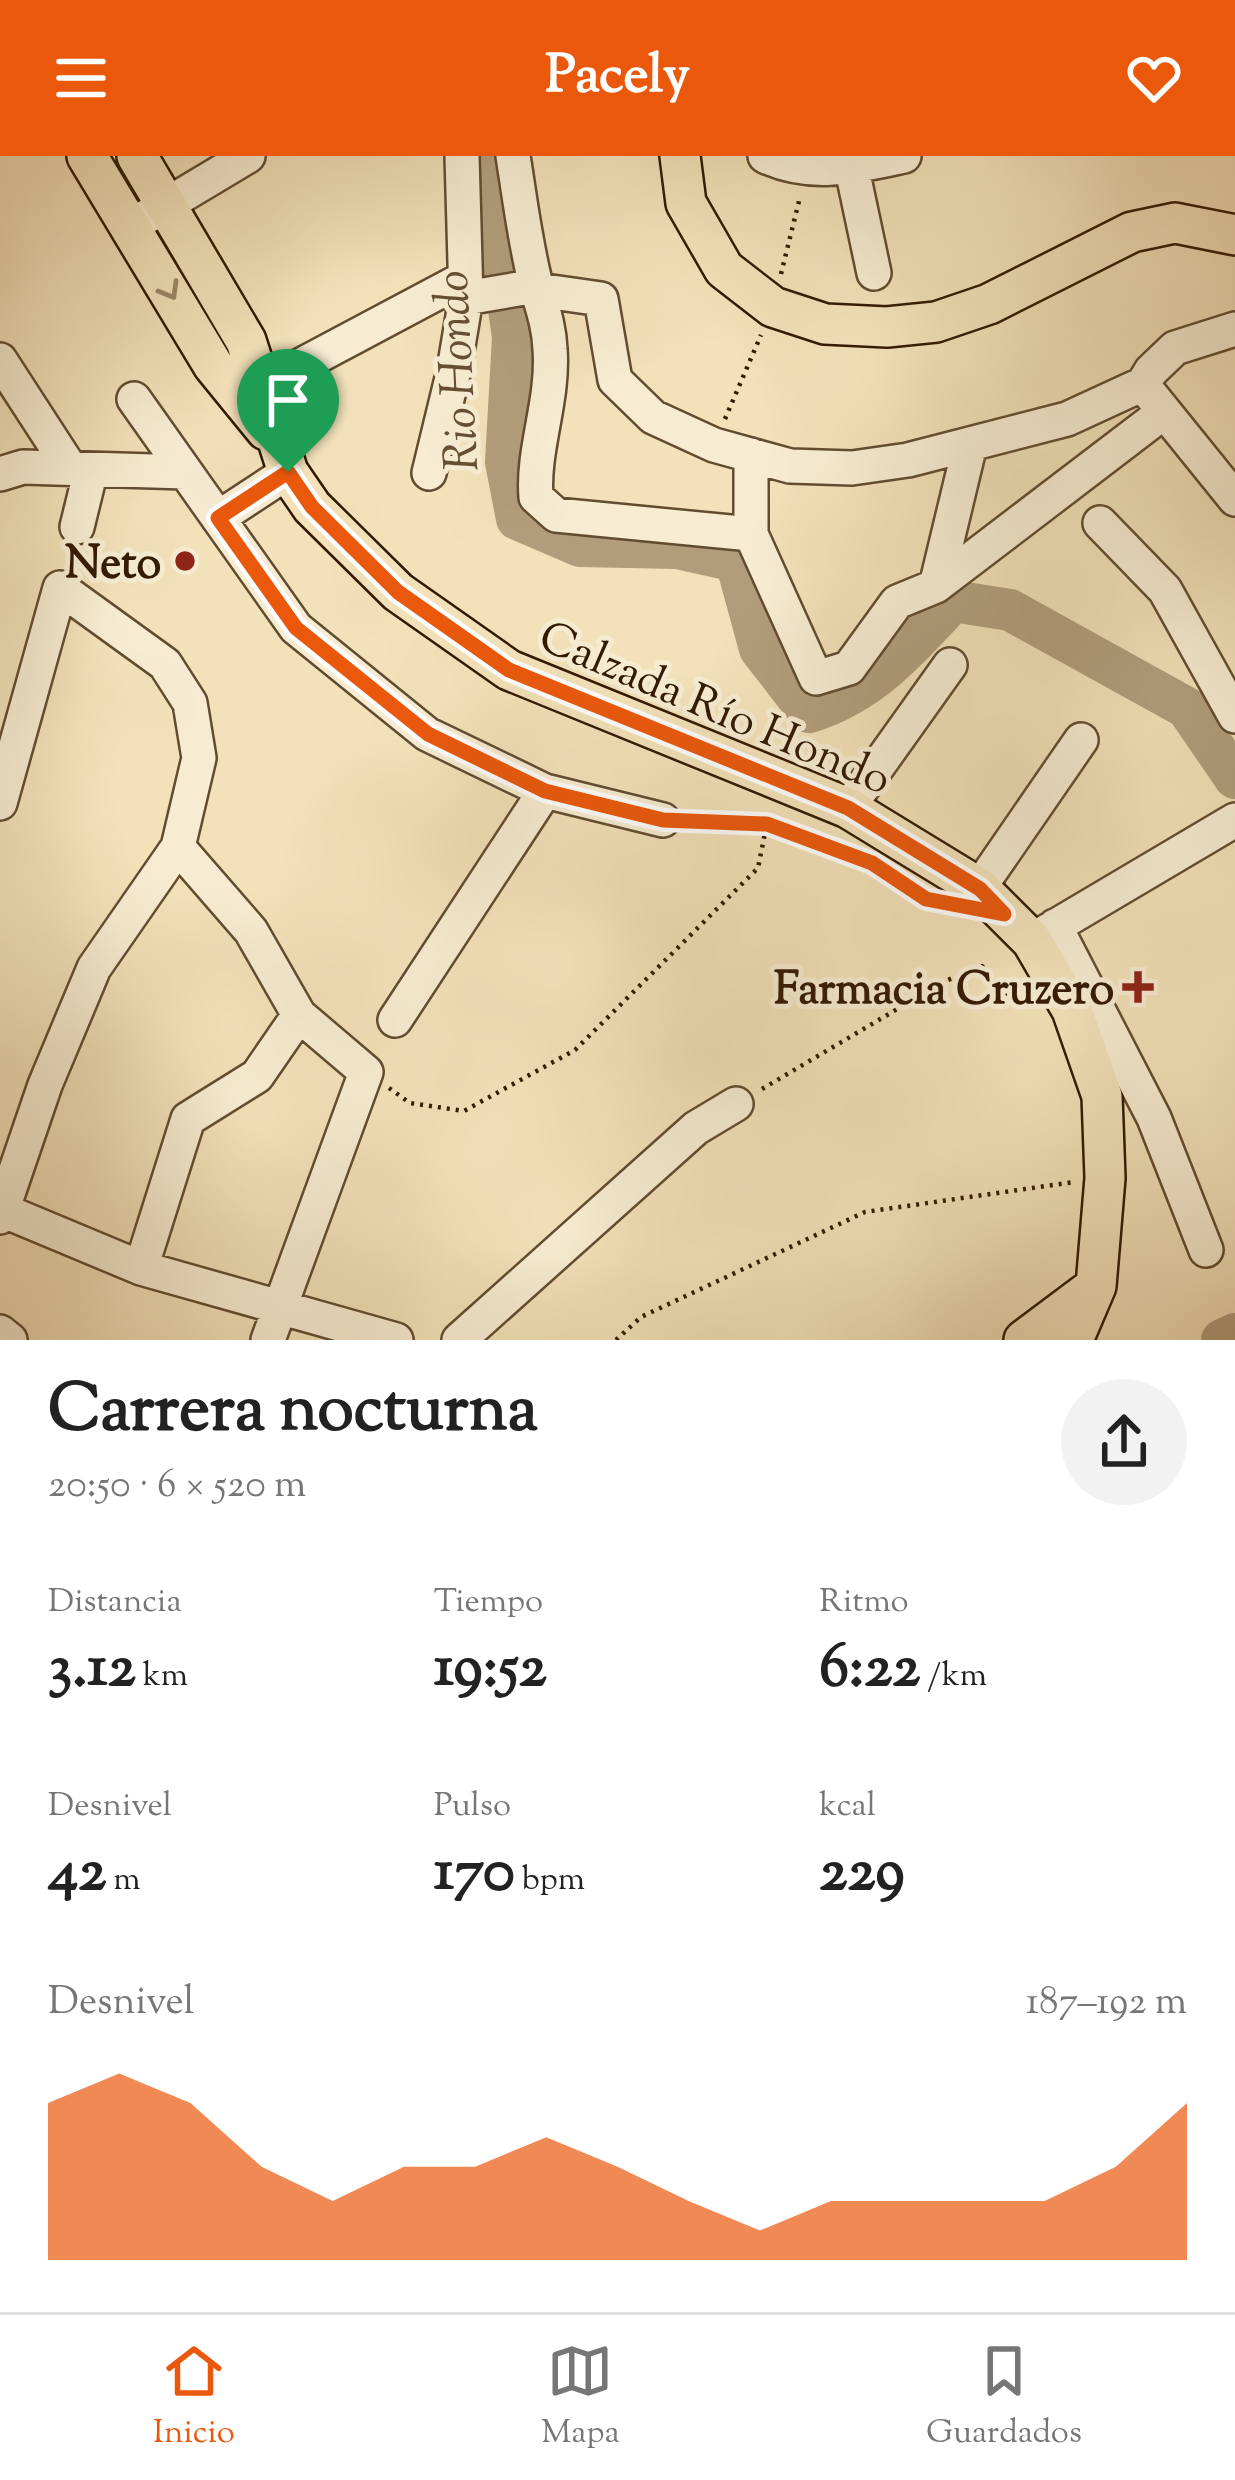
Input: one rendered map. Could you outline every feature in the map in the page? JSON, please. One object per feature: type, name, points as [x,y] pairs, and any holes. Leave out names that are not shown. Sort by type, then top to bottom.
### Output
[{"type":"main road","name":"Calzada Río Hondo","points":[[86,156],[214,365],[312,507],[398,592],[509,670],[848,808],[966,898],[1044,933],[1102,1096],[1106,1178],[1096,1286],[1073,1340]]},
{"type":"main road","name":"Calzada Río Hondo","points":[[137,156],[247,341],[282,458]]},
{"type":"main road","points":[[680,156],[686,203],[724,269],[773,307],[825,324],[887,327],[936,322],[989,304],[1132,232],[1175,223],[1235,235]]},
{"type":"main road","points":[[1024,1340],[1096,1286]]},
{"type":"street","points":[[131,226],[248,156]]},
{"type":"street","points":[[429,472],[473,290],[462,156]]},
{"type":"street","points":[[513,156],[531,289],[547,315],[550,352],[548,414],[534,479],[536,497],[556,515],[751,534]]},
{"type":"street","points":[[765,156],[808,169],[851,169],[904,156]]},
{"type":"street","points":[[851,169],[874,273]]},
{"type":"street","points":[[260,387],[473,290],[531,289],[601,299],[615,380],[653,417],[714,445],[790,466],[853,468],[908,460],[1067,419],[1143,384],[1150,370],[1175,348],[1235,329]]},
{"type":"street","points":[[0,360],[81,469],[76,526]]},
{"type":"street","points":[[1143,384],[1231,484]]},
{"type":"street","points":[[134,399],[296,628],[428,734],[545,791],[663,820]]},
{"type":"street","points":[[751,455],[751,534],[815,678],[849,668],[897,602],[936,586],[1164,412]]},
{"type":"street","points":[[936,586],[970,445]]},
{"type":"street","points":[[218,518],[282,458]]},
{"type":"street","points":[[0,474],[22,467],[185,472]]},
{"type":"street","points":[[1100,524],[1165,590],[1235,716]]},
{"type":"street","points":[[0,802],[4,768],[60,588],[165,664],[190,703],[199,758],[178,848],[94,968],[45,1085],[1,1213],[274,1325],[396,1340]]},
{"type":"street","points":[[848,808],[950,664]]},
{"type":"street","points":[[966,898],[1081,740]]},
{"type":"street","points":[[395,1020],[545,791]]},
{"type":"street","points":[[1207,1250],[1154,1118],[1044,933],[1232,822]]},
{"type":"street","points":[[178,848],[250,931],[299,1015],[366,1072],[274,1325]]},
{"type":"street","points":[[141,1268],[188,1119],[257,1076],[299,1015]]},
{"type":"street","points":[[459,1340],[696,1128],[736,1104]]},
{"type":"street","points":[[0,1332],[10,1340]]},
{"type":"path","points":[[714,445],[773,307],[808,169]]},
{"type":"path","points":[[663,820],[767,824],[872,863],[926,899],[966,898]]},
{"type":"path","points":[[366,1072],[410,1103],[464,1111],[574,1050],[758,868],[767,824]]},
{"type":"path","points":[[736,1104],[943,982],[982,966],[1004,992],[1028,1004],[1072,1010]]},
{"type":"path","points":[[616,1340],[641,1317],[865,1212],[1106,1178]]},
{"type":"waterway","name":"Rio Hondo","points":[[487,156],[513,337],[506,462],[517,519],[580,546],[677,548],[736,561],[760,649],[809,712],[870,681],[953,601],[1010,610],[1187,708],[1235,778]]},
{"type":"waterway","name":"Rio Hondo","points":[[1222,1340],[1235,1334]]},
{"type":"place","name":"Neto","points":[[185,561]]},
{"type":"place","name":"Farmacia Cruzero","points":[[1138,987]]},
{"type":"route","points":[[288,472],[312,507],[398,592],[509,670],[848,808],[980,889],[1004,914],[926,899],[872,863],[767,824],[663,820],[545,791],[428,734],[296,628],[218,518],[288,472]]}]
